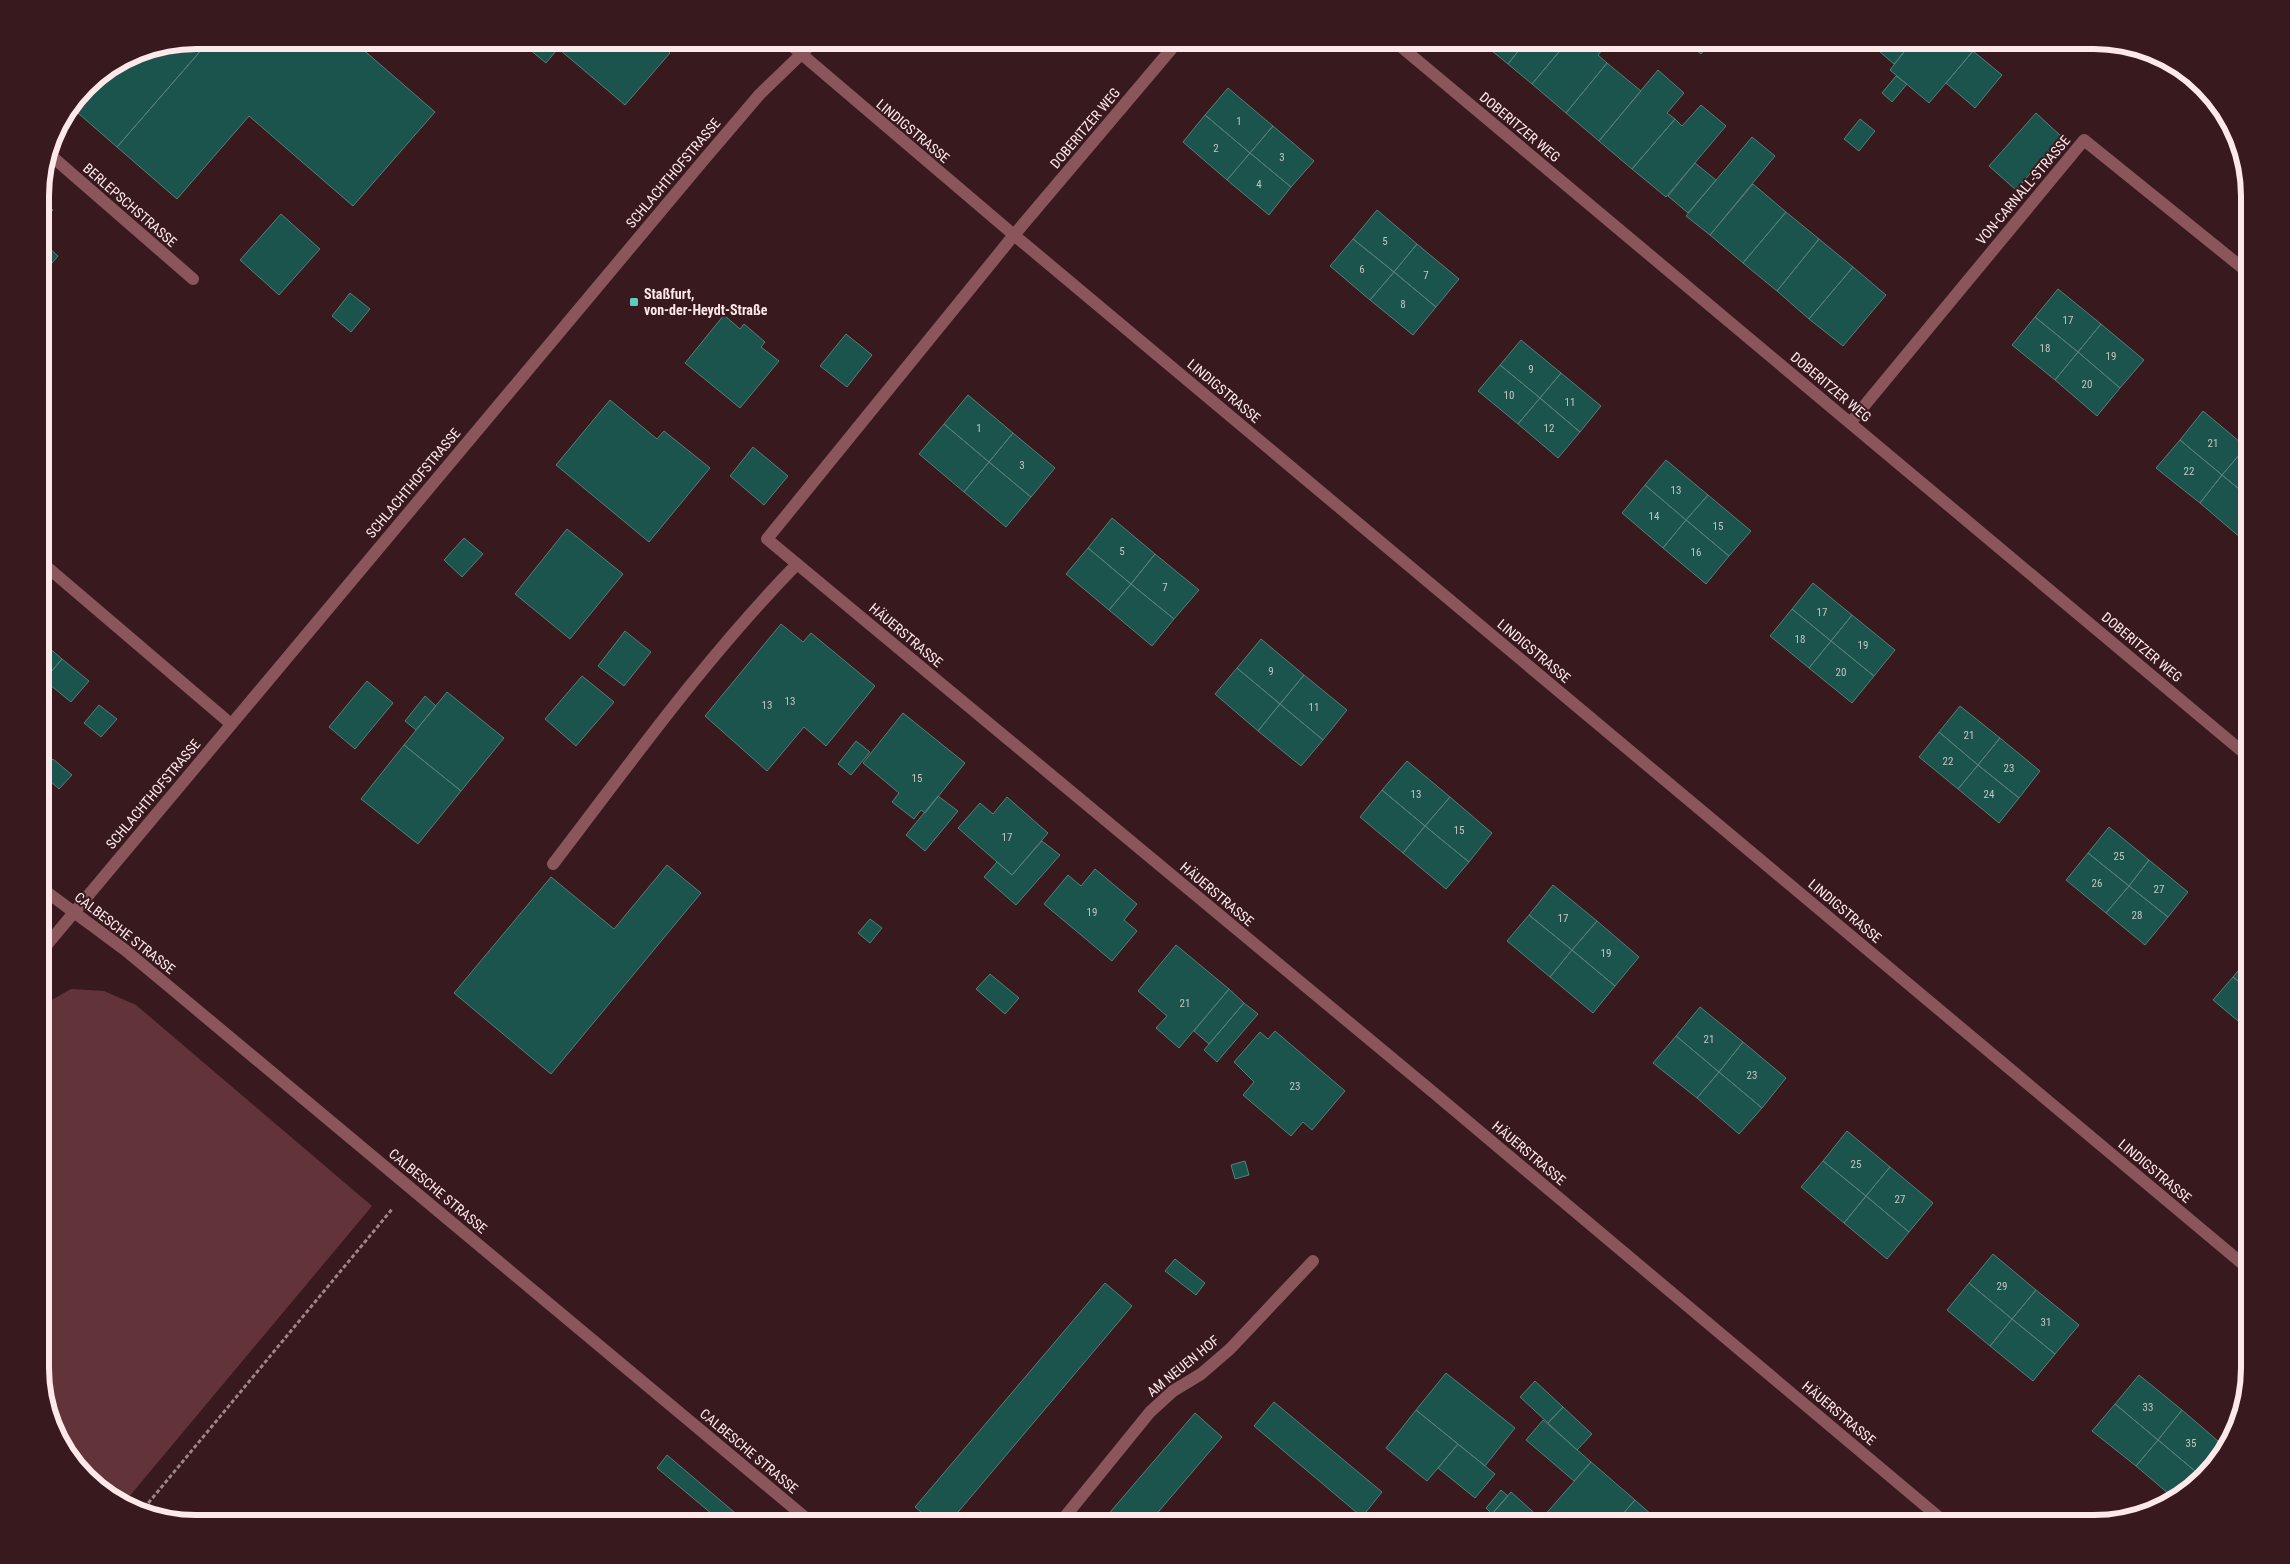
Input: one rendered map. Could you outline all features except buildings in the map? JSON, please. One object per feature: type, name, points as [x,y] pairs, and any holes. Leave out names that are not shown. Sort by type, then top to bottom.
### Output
[{"type":"street","name":"LINDIGSTRASSE","points":[[796,49],[1014,235],[2241,1262]]},
{"type":"street","name":"SCHLACHTHOFSTRASSE","points":[[49,942],[709,154],[760,94],[806,49]]},
{"type":"street","name":"DOBERITZER WEG","points":[[1014,235],[1172,49]]},
{"type":"street","name":"DOBERITZER WEG","points":[[1404,49],[2241,750]]},
{"type":"street","name":"VON-CARNALL-STRASSE","points":[[1850,423],[2084,140],[2241,267]]},
{"type":"street","name":"BERLEPSCHSTRASSE","points":[[54,158],[193,279]]},
{"type":"street","name":"HÄUERSTRASSE","points":[[1014,235],[767,539],[1434,1093],[1936,1515]]},
{"type":"street","points":[[553,864],[648,739],[754,608],[797,564]]},
{"type":"street","points":[[49,569],[231,724]]},
{"type":"street","name":"CALBESCHE STRASSE","points":[[49,894],[125,950],[802,1515]]},
{"type":"street","name":"AM NEUEN HOF","points":[[1066,1515],[1150,1412],[1173,1391],[1201,1374],[1230,1349],[1313,1261]]},
{"type":"path","points":[[146,1506],[410,1187]]},
{"type":"shaded area","points":[[71,989],[104,991],[136,1005],[372,1206],[128,1498],[106,1485],[79,1458],[68,1442],[60,1425],[50,1388],[50,1001]]},
{"type":"place","name":"Staßfurt, von-der-Heydt-Straße","points":[[634,302]]}]
